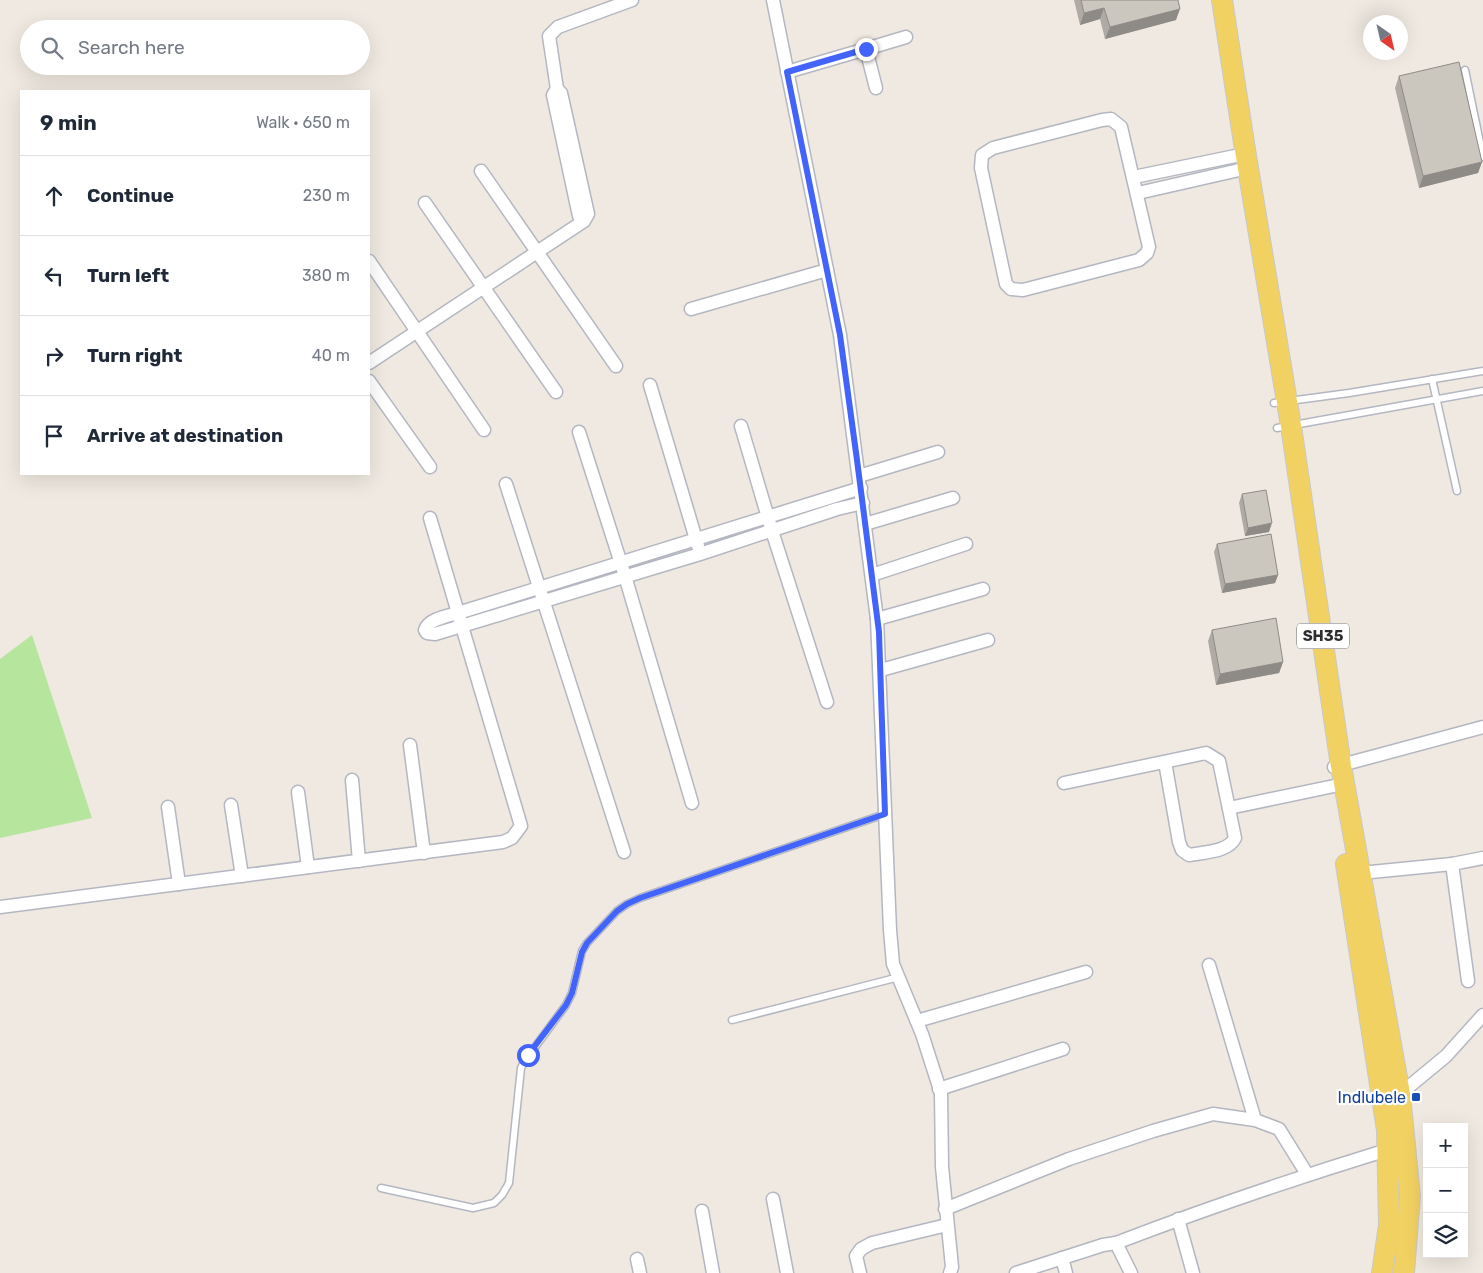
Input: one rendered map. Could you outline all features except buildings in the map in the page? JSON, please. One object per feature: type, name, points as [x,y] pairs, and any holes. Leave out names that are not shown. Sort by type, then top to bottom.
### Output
[{"type":"main road","points":[[1213,0],[1240,160]]},
{"type":"main road","name":"SH35","points":[[1222,0],[1240,160],[1280,401],[1335,773],[1361,873],[1400,1094],[1410,1196],[1404,1273]]},
{"type":"main road","points":[[1335,773],[1387,1130],[1389,1225],[1382,1273]]},
{"type":"street","points":[[370,362],[584,221],[588,214],[561,93],[557,88],[549,36],[558,27],[632,0]]},
{"type":"street","points":[[773,0],[840,335],[877,619],[881,670],[885,814],[893,964],[917,1021],[941,1093],[942,1167],[952,1268],[950,1273]]},
{"type":"street","points":[[787,72],[906,37]]},
{"type":"street","points":[[866,49],[876,88]]},
{"type":"street","points":[[1111,119],[1122,127],[1138,193],[1149,247],[1145,256],[1139,260],[1023,290],[1015,290],[1006,284],[981,168],[982,155],[993,148],[1111,119]]},
{"type":"street","points":[[1134,177],[1181,167],[1240,160]]},
{"type":"street","points":[[1138,193],[1185,182],[1240,160]]},
{"type":"street","points":[[1181,167],[1185,182]]},
{"type":"street","points":[[481,171],[616,366]]},
{"type":"street","points":[[425,203],[556,392]]},
{"type":"street","points":[[370,262],[484,430]]},
{"type":"street","points":[[691,309],[827,270]]},
{"type":"street","points":[[370,382],[430,468]]},
{"type":"street","points":[[650,385],[700,554]]},
{"type":"street","points":[[741,426],[772,531],[827,702]]},
{"type":"street","points":[[579,432],[625,576],[692,803]]},
{"type":"street","points":[[863,502],[837,508],[700,554],[435,634],[427,633],[425,630],[428,624],[458,613],[768,517],[938,452]]},
{"type":"street","points":[[506,484],[624,852]]},
{"type":"street","points":[[865,524],[953,498]]},
{"type":"street","points":[[0,907],[424,853],[503,842],[512,838],[521,826],[430,518]]},
{"type":"street","points":[[872,575],[966,544]]},
{"type":"street","points":[[877,619],[983,589]]},
{"type":"street","points":[[881,670],[988,640]]},
{"type":"street","points":[[1229,808],[1483,727]]},
{"type":"street","points":[[410,745],[424,853]]},
{"type":"street","points":[[1064,783],[1206,752],[1219,761],[1235,838],[1232,844],[1225,848],[1189,855],[1182,850],[1165,762]]},
{"type":"street","points":[[352,780],[359,861]]},
{"type":"street","points":[[298,792],[308,868]]},
{"type":"street","points":[[231,805],[242,876]]},
{"type":"street","points":[[168,807],[178,884]]},
{"type":"street","points":[[1361,873],[1452,864],[1483,858]]},
{"type":"street","points":[[1452,864],[1468,981]]},
{"type":"street","points":[[1209,966],[1255,1120]]},
{"type":"street","points":[[917,1021],[1086,972]]},
{"type":"street","points":[[1400,1094],[1446,1056],[1483,1015]]},
{"type":"street","points":[[939,1088],[1063,1049]]},
{"type":"street","points":[[945,1209],[1070,1159],[1153,1131],[1213,1114],[1255,1120],[1279,1129],[1307,1174]]},
{"type":"street","points":[[1016,1273],[1103,1245],[1116,1243],[1178,1219],[1307,1174],[1387,1150]]},
{"type":"street","points":[[772,1199],[787,1273]]},
{"type":"street","points":[[702,1211],[713,1273]]},
{"type":"street","points":[[1178,1219],[1193,1273]]},
{"type":"street","points":[[860,1273],[856,1256],[861,1249],[872,1243],[947,1225]]},
{"type":"street","points":[[1116,1243],[1131,1273]]},
{"type":"street","points":[[1062,1258],[1066,1273]]},
{"type":"street","points":[[637,1259],[640,1273]]},
{"type":"lane","points":[[1465,70],[1483,157]]},
{"type":"lane","points":[[1280,401],[1349,393],[1483,370]]},
{"type":"lane","points":[[1432,379],[1457,491]]},
{"type":"lane","points":[[1284,427],[1483,391]]},
{"type":"lane","points":[[381,1188],[473,1208],[494,1203],[502,1195],[509,1183],[521,1068],[566,1005],[572,993],[582,952],[587,943],[617,911],[640,898],[885,814]]},
{"type":"lane","points":[[732,1020],[899,977]]},
{"type":"green space","points":[[32,635],[92,818],[0,838],[0,659]]},
{"type":"place","name":"Indlubele","points":[[1416,1097]]},
{"type":"route","points":[[528,1055],[566,1005],[572,993],[582,952],[587,943],[617,911],[627,904],[885,814],[879,632],[857,460],[840,335],[787,72],[866,49]]}]
